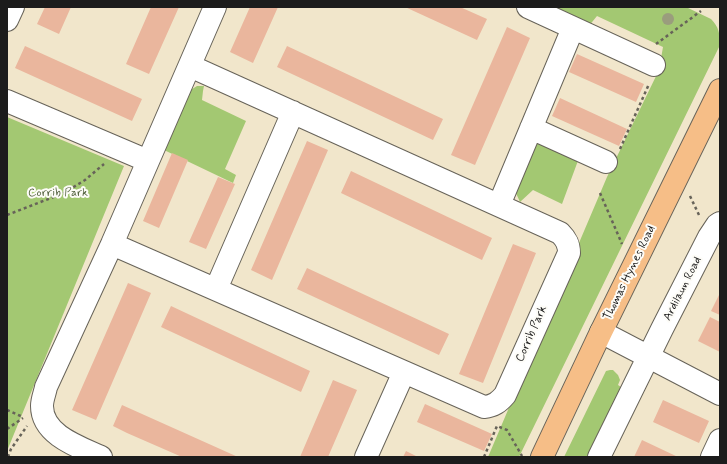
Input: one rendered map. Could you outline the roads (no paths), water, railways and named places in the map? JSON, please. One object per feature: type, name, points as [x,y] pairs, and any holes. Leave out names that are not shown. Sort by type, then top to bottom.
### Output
[{"type":"main road","name":"Thomas Hynes Road","points":[[542,457],[601,332],[720,90]]},
{"type":"street","points":[[7,20],[13,7]]},
{"type":"street","points":[[101,457],[61,438],[53,431],[44,416],[42,405],[46,387],[112,244],[215,7]]},
{"type":"street","points":[[528,7],[573,28],[647,68]]},
{"type":"street","points":[[499,205],[573,28]]},
{"type":"street","name":"Corrib Park","points":[[112,244],[484,407],[492,406],[500,401],[505,395],[569,253],[569,246],[565,238],[560,233],[190,66]]},
{"type":"street","points":[[7,101],[148,162]]},
{"type":"street","points":[[216,289],[293,112]]},
{"type":"street","points":[[531,128],[613,156]]},
{"type":"street","name":"Ardilaun Road","points":[[599,457],[709,237],[717,224],[720,223]]},
{"type":"street","points":[[601,332],[720,394]]},
{"type":"street","points":[[366,457],[404,372]]},
{"type":"street","points":[[712,457],[720,440]]}]
